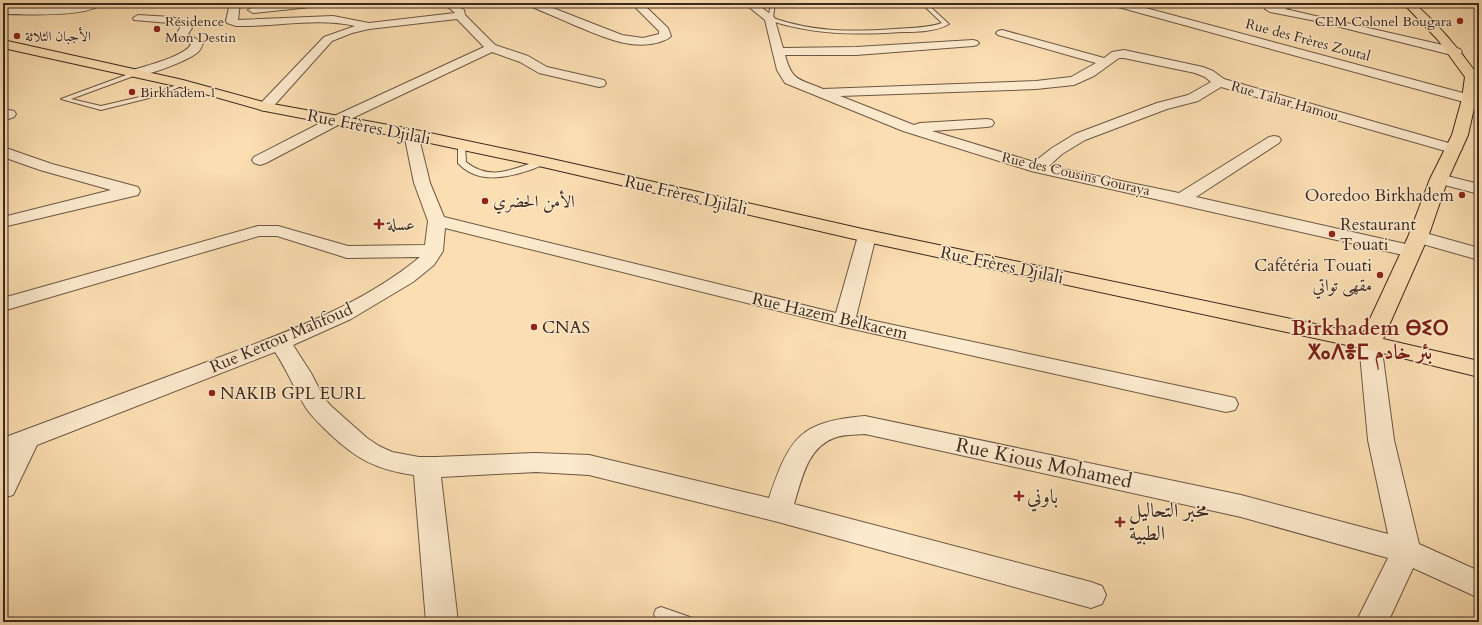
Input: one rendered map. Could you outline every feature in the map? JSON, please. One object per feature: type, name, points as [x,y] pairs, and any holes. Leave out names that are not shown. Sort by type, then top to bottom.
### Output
[{"type":"main road","points":[[1370,343],[1415,244],[1439,179],[1460,135],[1475,78],[1456,52],[1430,23],[1408,3]]},
{"type":"main road","name":"Rue Frères Djilali","points":[[3,44],[183,84],[266,108],[411,134],[543,162],[867,236],[1370,343],[1479,369]]},
{"type":"street","points":[[3,11],[84,8],[97,3]]},
{"type":"street","points":[[320,3],[234,8],[231,21],[236,23],[343,20],[369,26]]},
{"type":"street","points":[[446,3],[455,7],[460,12],[460,16],[491,48],[524,59],[543,70],[599,83]]},
{"type":"street","points":[[532,3],[616,38],[634,41],[655,40],[665,36],[664,30],[636,3]]},
{"type":"street","points":[[749,3],[770,19]]},
{"type":"street","points":[[1284,3],[1287,5],[1270,9],[1316,18],[1456,52]]},
{"type":"street","name":"Rue des Frères Zoutal","points":[[1127,4],[1469,99]]},
{"type":"street","points":[[266,108],[328,39],[348,31],[369,26],[460,16]]},
{"type":"street","points":[[137,73],[179,58],[194,50],[197,43],[182,36],[186,28],[184,24],[171,20],[138,18]]},
{"type":"street","name":"Rue des Cousins Gouraya","points":[[770,19],[783,70],[790,80],[908,128],[1037,168],[1182,199],[1415,244],[1479,254]]},
{"type":"street","points":[[1002,33],[1104,62]]},
{"type":"street","points":[[778,52],[863,51],[973,43]]},
{"type":"street","points":[[260,160],[337,120],[491,48]]},
{"type":"street","points":[[820,92],[1036,84],[1074,81],[1090,73],[1116,55],[1136,56],[1199,70],[1209,74],[1219,82]]},
{"type":"street","name":"Rue Tahar Hamou","points":[[1037,168],[1057,152],[1080,137],[1162,106],[1193,98],[1219,82],[1454,149]]},
{"type":"street","points":[[908,128],[987,122]]},
{"type":"street","points":[[3,306],[258,231],[278,231],[347,252],[434,251],[437,221],[422,183],[411,134]]},
{"type":"street","points":[[1182,199],[1274,140]]},
{"type":"street","points":[[3,152],[46,167],[132,190],[3,222]]},
{"type":"street","points":[[1439,179],[1479,189]]},
{"type":"street","name":"Rue Hazem Belkacem","points":[[437,221],[844,321],[1226,404]]},
{"type":"street","points":[[844,321],[867,236]]},
{"type":"street","name":"Rue Kettou Mahfoud","points":[[3,448],[280,342],[344,315],[406,278],[427,261],[434,251]]},
{"type":"street","points":[[280,342],[302,377],[316,406],[337,427],[370,452],[395,462],[427,467],[574,463],[606,468],[778,511],[1091,595]]},
{"type":"street","points":[[1370,343],[1381,440],[1406,551],[1372,622]]},
{"type":"street","name":"Rue Kious Mohamed","points":[[778,511],[799,452],[810,440],[826,431],[844,426],[865,425],[1241,506],[1406,551],[1479,585]]},
{"type":"street","points":[[3,488],[27,439]]},
{"type":"street","points":[[427,467],[442,622]]},
{"type":"lane","points":[[773,3],[770,19],[801,28],[820,31],[851,34],[932,28],[946,24],[923,3]]},
{"type":"lane","points":[[137,73],[64,99],[101,108],[159,94],[183,84]]},
{"type":"lane","points":[[462,145],[462,163],[467,168],[490,176],[501,176],[517,172],[543,162]]},
{"type":"lane","points":[[661,614],[685,622]]},
{"type":"place","name":"CEM Colonel Bougara","points":[[1460,21]]},
{"type":"place","name":"Résidence Mon Destin","points":[[157,29]]},
{"type":"place","name":"الأجبان الثلاثة","points":[[17,36]]},
{"type":"place","name":"Birkhadem 1","points":[[132,92]]},
{"type":"place","name":"Ooredoo Birkhadem","points":[[1462,195]]},
{"type":"place","name":"الأمن الحضري","points":[[485,201]]},
{"type":"place","name":"عسلة","points":[[379,224]]},
{"type":"place","name":"Restaurant Touati","points":[[1332,234]]},
{"type":"place","name":"Cafétéria Touati مقهى تواتي","points":[[1380,275]]},
{"type":"place","name":"CNAS","points":[[534,327]]},
{"type":"place","name":"NAKIB GPL EURL","points":[[212,393]]},
{"type":"place","name":"باوني","points":[[1019,496]]},
{"type":"place","name":"مخبر التحاليل الطبية","points":[[1120,522]]},
{"type":"district","name":"Birkhadem ⴱⵉⵔ ⵅⴰⴷⴻⵎ بئر خادم","points":[[1370,340]]}]
